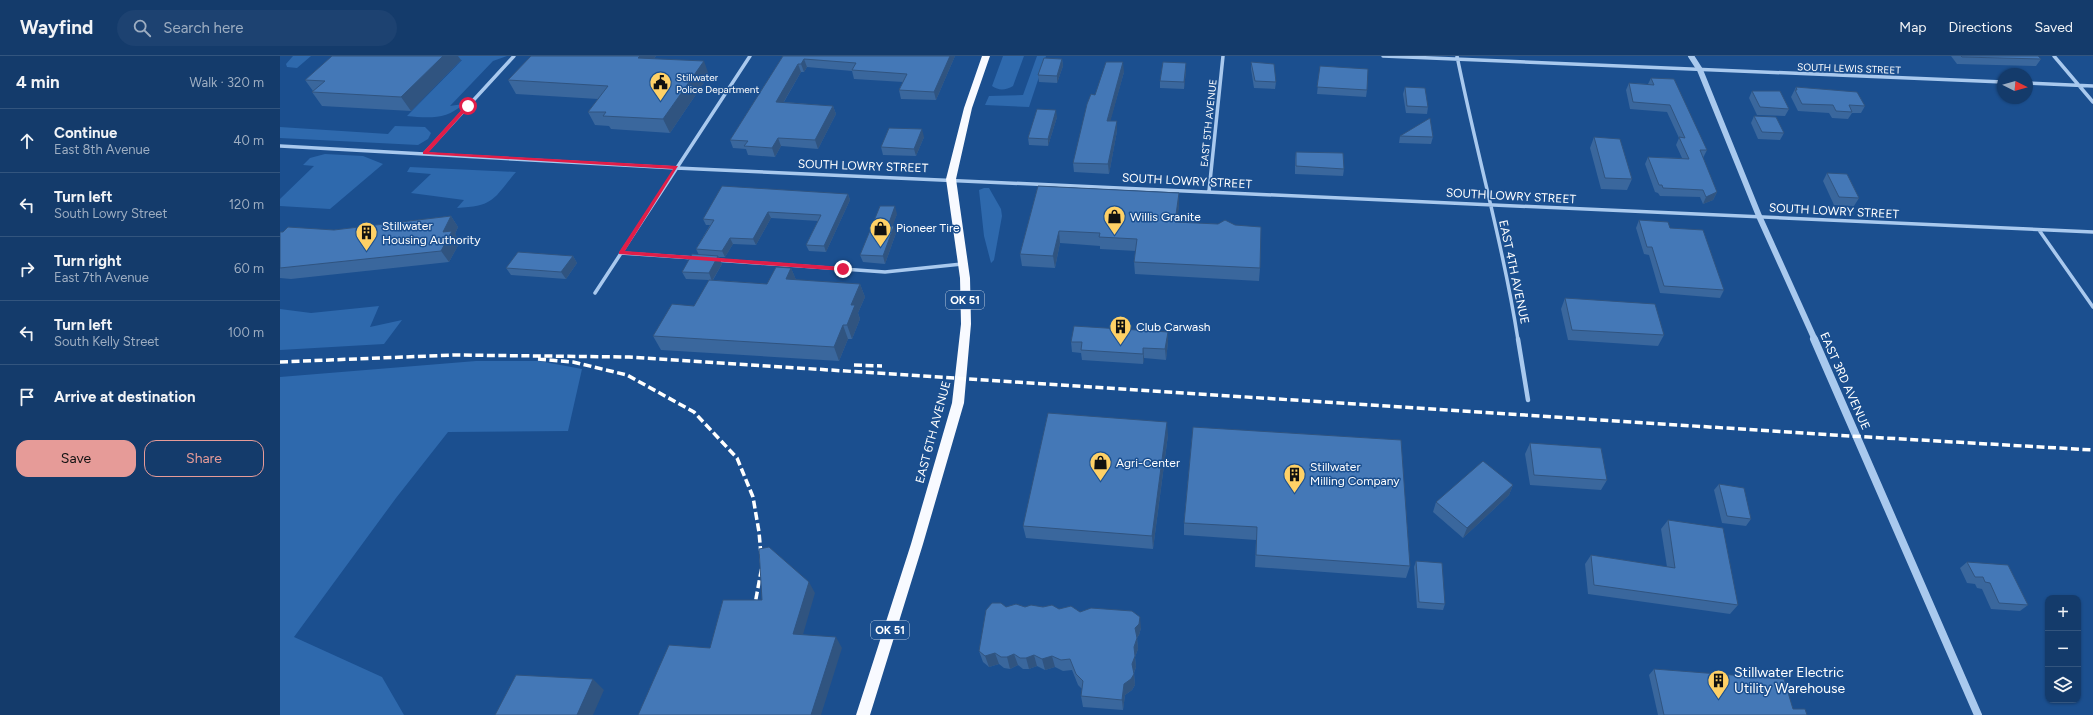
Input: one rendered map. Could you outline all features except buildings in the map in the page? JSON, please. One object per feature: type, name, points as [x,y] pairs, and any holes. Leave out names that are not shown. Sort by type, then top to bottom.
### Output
[{"type":"highway","name":"EAST 6TH AVENUE","points":[[863,715],[917,544],[958,403],[962,378],[966,324],[963,264],[951,179],[968,108],[986,56]]},
{"type":"street","points":[[425,153],[514,56]]},
{"type":"street","points":[[595,293],[750,56]]},
{"type":"street","name":"EAST 5TH AVENUE","points":[[1209,191],[1223,56]]},
{"type":"street","name":"SOUTH LEWIS STREET","points":[[1383,56],[1997,82]]},
{"type":"street","name":"EAST 3RD AVENUE","points":[[1691,56],[1700,70],[1759,216],[1858,436],[1978,715]]},
{"type":"street","points":[[2054,56],[2093,102]]},
{"type":"street","name":"EAST 4TH AVENUE","points":[[1457,58],[1488,203],[1511,296],[1528,400]]},
{"type":"street","points":[[2033,83],[2093,86]]},
{"type":"street","name":"SOUTH LOWRY STREET","points":[[280,146],[676,168],[1488,203],[2093,232]]},
{"type":"street","points":[[2039,230],[2093,308]]},
{"type":"street","points":[[621,253],[700,259]]},
{"type":"street","points":[[708,259],[885,272],[963,264]]},
{"type":"shaded area","points":[[293,56],[311,56],[297,68],[287,67],[286,64]]},
{"type":"shaded area","points":[[433,56],[507,56],[493,61],[450,106],[463,104],[457,109],[437,117],[407,116],[462,60],[427,58]]},
{"type":"shaded area","points":[[1003,56],[1024,56],[1013,86],[1000,89],[992,86]]},
{"type":"shaded area","points":[[1037,56],[1046,56],[1029,107],[985,105],[989,96],[1023,95]]},
{"type":"shaded area","points":[[395,126],[425,127],[431,133],[428,139],[418,145],[280,138],[280,127],[388,134]]},
{"type":"shaded area","points":[[325,154],[363,156],[383,164],[330,209],[280,206],[280,199],[314,166],[303,165],[310,158]]},
{"type":"shaded area","points":[[410,167],[516,172],[497,195],[486,203],[470,207],[457,208],[464,200],[411,193],[431,174],[407,172]]},
{"type":"shaded area","points":[[989,188],[1001,209],[1002,216],[994,260],[991,263],[984,236],[979,190]]},
{"type":"shaded area","points":[[379,306],[370,327],[402,320],[384,344],[280,350],[280,309],[311,313]]},
{"type":"shaded area","points":[[476,361],[539,361],[582,369],[568,431],[448,432],[396,498],[294,637],[382,677],[404,715],[280,715],[280,377]]},
{"type":"railway","points":[[280,362],[454,355],[629,357],[1833,435],[2093,450]]},
{"type":"railway","points":[[538,359],[573,362],[627,375],[694,412],[737,458],[753,497],[759,532],[762,566],[755,604]]},
{"type":"railway","points":[[854,365],[882,366]]},
{"type":"place","name":"Stillwater Police Department","points":[[661,102]]},
{"type":"place","name":"Willis Granite","points":[[1115,236]]},
{"type":"place","name":"Pioneer Tire","points":[[880,248]]},
{"type":"place","name":"Stillwater Housing Authority","points":[[367,252]]},
{"type":"place","name":"Club Carwash","points":[[1120,346]]},
{"type":"place","name":"Agri-Center","points":[[1100,482]]},
{"type":"place","name":"Stillwater Milling Company","points":[[1294,494]]},
{"type":"place","name":"Stillwater Electric Utility Warehouse","points":[[1718,700]]},
{"type":"route","points":[[468,106],[425,153],[676,168],[621,253],[843,269]]}]
